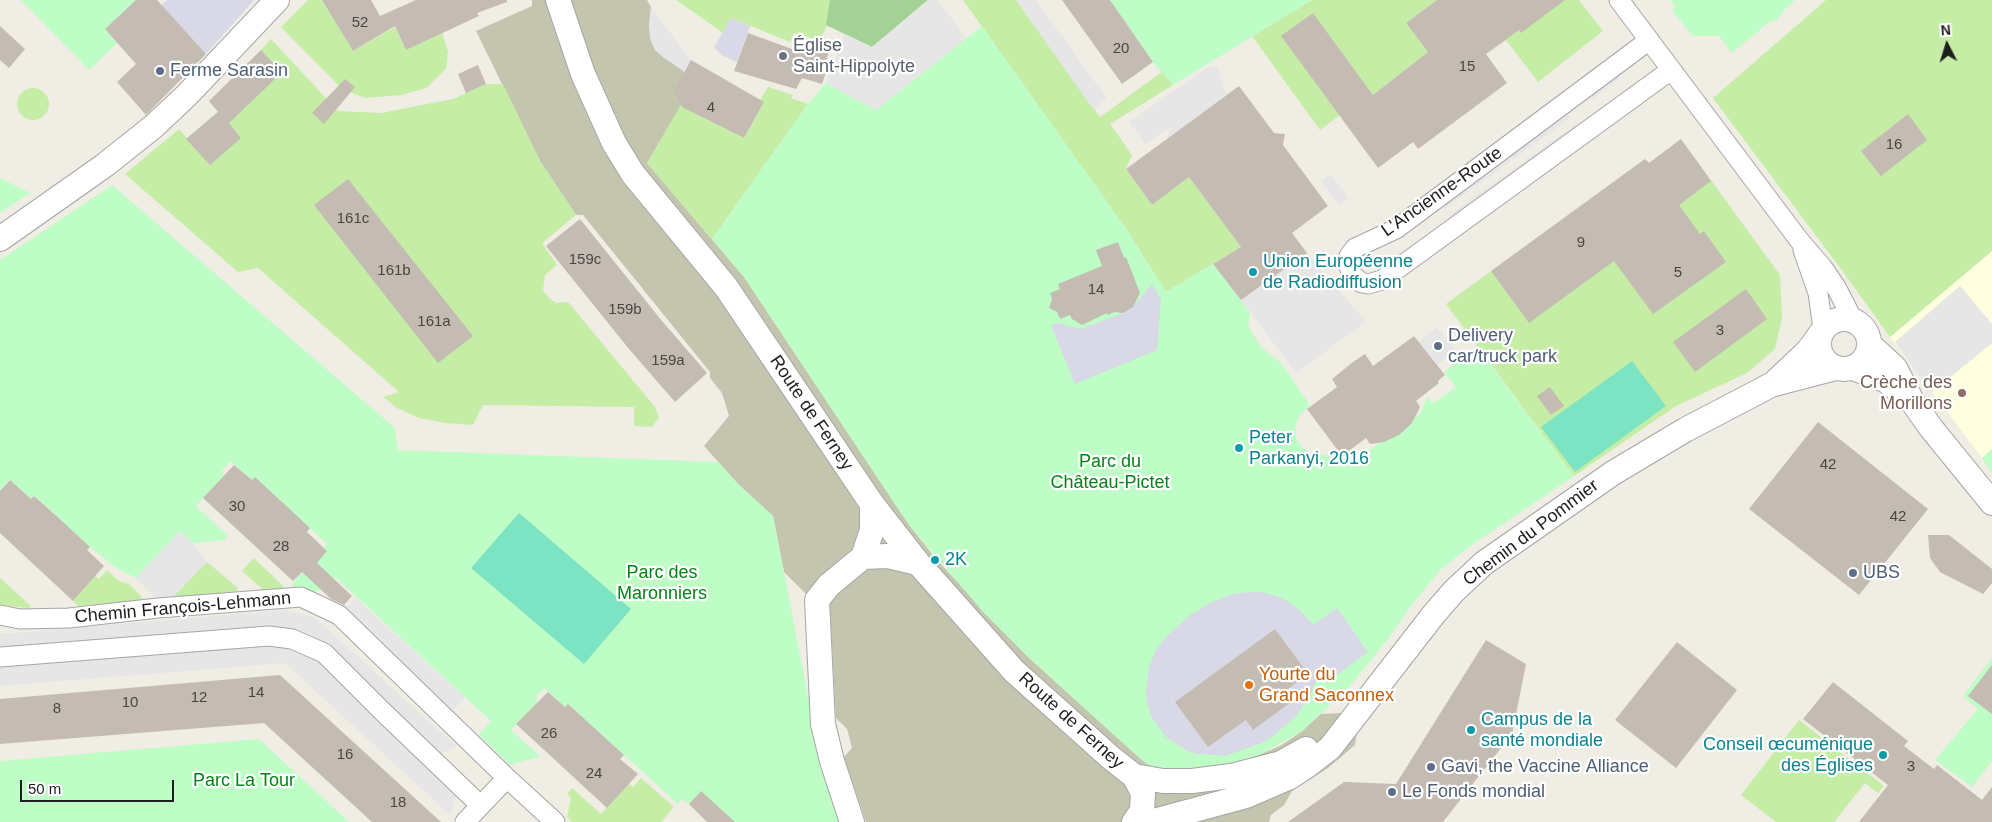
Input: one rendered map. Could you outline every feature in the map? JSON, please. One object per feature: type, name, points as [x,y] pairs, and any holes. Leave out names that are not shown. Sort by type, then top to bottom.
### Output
[{"type":"street","points":[[0,239],[105,165],[154,126],[187,95],[277,0]]},
{"type":"street","name":"Route de Ferney","points":[[558,0],[583,74],[622,158],[649,195],[726,287],[872,504],[918,563],[1014,670],[1110,757],[1134,776]]},
{"type":"street","points":[[1618,0],[1799,240],[1824,268],[1853,320]]},
{"type":"street","name":"L'Ancienne-Route","points":[[1648,41],[1396,229],[1355,248],[1351,252],[1348,263],[1352,275],[1362,283],[1368,284],[1382,280],[1670,70]]},
{"type":"street","points":[[1799,240],[1820,304],[1822,331],[1818,341],[1822,358],[1844,368],[1885,380],[1912,401]]},
{"type":"street","points":[[1822,331],[1836,320],[1845,318],[1862,325],[1870,344],[1868,354],[1862,362],[1844,368]]},
{"type":"street","name":"Chemin du Pommier","points":[[1771,385],[1808,351],[1822,331]]},
{"type":"street","points":[[1870,344],[1894,368],[1912,401],[1931,428],[1992,503]]},
{"type":"street","name":"Chemin du Pommier","points":[[1150,822],[1246,796],[1290,777],[1330,748],[1434,614],[1454,591],[1484,563],[1620,469],[1685,430],[1771,385],[1844,368]]},
{"type":"street","points":[[852,822],[832,761],[823,724],[817,600],[829,585],[863,557],[872,530],[872,504]]},
{"type":"street","points":[[863,557],[888,556],[918,563]]},
{"type":"street","name":"Chemin François-Lehmann","points":[[0,615],[20,619],[69,618],[158,608],[301,597],[339,615],[507,778],[556,822]]},
{"type":"street","name":"Chemin François-Lehmann","points":[[0,657],[269,636],[292,639],[324,653],[480,805]]},
{"type":"street","points":[[1134,776],[1163,781],[1192,781],[1248,772],[1281,763],[1323,740],[1352,720]]},
{"type":"street","points":[[1134,776],[1143,793],[1142,810],[1134,822]]},
{"type":"street","points":[[465,822],[507,778]]},
{"type":"shaded area","points":[[167,0],[254,0],[206,54],[179,25],[146,20]]},
{"type":"shaded area","points":[[532,0],[647,0],[651,7],[649,26],[663,57],[685,72],[684,102],[647,163],[744,277],[909,525],[937,560],[1027,656],[1133,752],[1147,764],[1236,763],[1280,746],[1301,732],[1321,714],[1360,712],[1355,745],[1328,768],[1292,791],[1284,805],[1271,815],[1269,822],[866,822],[844,757],[852,748],[847,729],[836,718],[830,610],[805,593],[784,572],[773,516],[739,485],[704,446],[729,416],[722,393],[710,378],[710,372],[583,215],[576,215],[540,161],[476,31],[532,6]]},
{"type":"shaded area","points":[[928,0],[938,0],[966,38],[876,110],[826,83],[845,34],[872,47]]},
{"type":"shaded area","points":[[1016,0],[1036,0],[1107,99],[1093,109]]},
{"type":"shaded area","points":[[651,7],[691,60],[685,72],[655,50],[650,39]]},
{"type":"shaded area","points":[[731,18],[750,26],[737,62],[722,55],[714,47]]},
{"type":"shaded area","points":[[1210,66],[1218,68],[1226,95],[1168,138],[1170,127],[1146,144],[1129,122]]},
{"type":"shaded area","points":[[1612,69],[1620,78],[1593,99],[1585,88]]},
{"type":"shaded area","points":[[1561,106],[1570,118],[1445,208],[1438,197]]},
{"type":"shaded area","points":[[1575,125],[1581,134],[1455,225],[1448,216]]},
{"type":"shaded area","points":[[1331,174],[1349,198],[1339,205],[1321,181]]},
{"type":"shaded area","name":"Crèche des Morillons","points":[[1992,251],[1992,449],[1982,458],[1890,337]]},
{"type":"shaded area","points":[[1307,253],[1366,322],[1296,373],[1241,300]]},
{"type":"shaded area","points":[[1152,284],[1161,299],[1157,350],[1075,384],[1051,325],[1058,323],[1081,329],[1123,313],[1133,307]]},
{"type":"shaded area","points":[[1960,286],[1992,324],[1992,343],[1931,393],[1895,342]]},
{"type":"shaded area","name":"Delivery car/truck park","points":[[1437,327],[1456,351],[1438,365],[1419,342]]},
{"type":"shaded area","points":[[180,531],[193,543],[207,562],[173,597],[156,598],[136,578]]},
{"type":"shaded area","points":[[1261,592],[1289,602],[1303,613],[1313,625],[1337,608],[1368,652],[1326,683],[1318,676],[1310,696],[1296,716],[1262,743],[1225,756],[1198,754],[1187,751],[1167,738],[1152,718],[1147,703],[1146,691],[1149,667],[1156,650],[1166,637],[1190,615],[1212,602],[1233,594]]},
{"type":"shaded area","points":[[356,598],[465,698],[452,711],[344,611]]},
{"type":"shaded area","points":[[286,610],[314,617],[456,746],[439,755],[462,777],[450,815],[285,663],[0,686],[0,634]]},
{"type":"green space","points":[[21,0],[136,0],[105,29],[117,43],[89,70]]},
{"type":"green space","points":[[308,0],[322,0],[353,51],[395,27],[406,50],[442,33],[448,51],[446,69],[426,88],[402,95],[365,98],[342,89],[281,27]]},
{"type":"green space","points":[[676,0],[928,0],[872,47],[827,25],[820,41],[794,33],[790,42],[731,18],[723,33]]},
{"type":"green space","points":[[830,0],[928,0],[872,47],[826,25]]},
{"type":"green space","points":[[963,0],[1016,0],[1100,117],[1162,72],[1173,85],[1110,124],[1132,155],[1126,169],[1152,205],[1189,177],[1241,247],[1166,292],[1127,230]]},
{"type":"green space","points":[[1110,0],[1312,0],[1173,85],[1153,62]]},
{"type":"green space","points":[[1312,0],[1437,0],[1406,23],[1428,52],[1373,95],[1313,13],[1282,37],[1340,115],[1320,130],[1252,36]]},
{"type":"green space","points":[[1446,0],[1579,0],[1603,31],[1538,82],[1506,40],[1486,54]]},
{"type":"green space","points":[[1670,0],[1795,0],[1777,20],[1768,23],[1732,53],[1719,36],[1693,36],[1673,12],[1674,4]]},
{"type":"green space","points":[[1826,0],[1992,0],[1992,251],[1890,337],[1713,98]]},
{"type":"green space","name":"Parc du Château-Pictet","points":[[982,26],[1127,230],[1166,292],[1213,264],[1241,300],[1250,314],[1248,325],[1261,347],[1281,363],[1310,405],[1299,416],[1295,436],[1301,446],[1310,453],[1324,455],[1336,451],[1341,457],[1348,453],[1354,461],[1378,444],[1375,439],[1406,426],[1421,412],[1427,397],[1434,403],[1456,387],[1444,372],[1477,347],[1574,476],[1476,542],[1441,569],[1350,686],[1301,732],[1261,754],[1236,763],[1186,771],[1156,768],[1147,764],[1133,752],[1027,656],[984,613],[909,525],[744,277],[712,239],[808,104],[826,83],[876,110]]},
{"type":"green space","points":[[271,39],[338,111],[381,113],[453,99],[486,84],[503,84],[540,161],[576,215],[542,243],[557,265],[545,275],[543,290],[556,303],[568,302],[655,407],[659,417],[652,427],[634,426],[634,407],[483,405],[473,425],[445,423],[419,418],[397,408],[383,397],[399,392],[258,268],[238,272],[125,174],[179,129],[187,138],[218,112],[275,79],[270,72],[276,66],[261,50]]},
{"type":"green space","points":[[703,67],[723,78],[712,100],[696,114],[744,138],[764,102],[760,100],[768,87],[793,95],[791,98],[808,104],[712,239],[647,163]]},
{"type":"green space","points":[[33,88],[39,89],[44,93],[48,98],[48,110],[44,115],[39,119],[33,120],[27,119],[22,115],[18,110],[17,104],[18,98],[22,93],[27,89]]},
{"type":"green space","points":[[1681,139],[1780,275],[1782,318],[1775,349],[1747,373],[1676,406],[1574,476],[1446,304],[1645,159],[1649,163]]},
{"type":"green space","points":[[0,178],[30,193],[0,213]]},
{"type":"green space","name":"Parc des Maronniers","points":[[112,185],[395,428],[398,450],[718,462],[739,485],[773,516],[818,747],[842,822],[734,822],[701,792],[689,804],[682,799],[678,804],[568,704],[565,707],[544,688],[535,698],[539,701],[511,730],[540,756],[510,765],[479,735],[491,721],[335,577],[315,593],[297,590],[292,584],[327,544],[255,477],[252,480],[230,461],[222,471],[225,474],[196,506],[228,536],[225,540],[193,543],[180,531],[136,578],[118,569],[90,547],[35,496],[31,499],[10,480],[1,489],[0,498],[0,260]]},
{"type":"green space","points":[[1632,361],[1666,406],[1575,472],[1541,427]]},
{"type":"green space","points":[[1992,449],[1992,473],[1982,458]]},
{"type":"green space","points":[[519,513],[631,609],[584,664],[471,568]]},
{"type":"green space","points":[[254,558],[286,589],[263,590],[242,571]]},
{"type":"green space","points":[[207,562],[238,588],[235,593],[173,597]]},
{"type":"green space","points":[[107,570],[119,581],[129,584],[142,597],[140,600],[78,606],[73,601],[95,576],[99,579]]},
{"type":"green space","points":[[0,578],[31,606],[29,608],[0,605]]},
{"type":"green space","points":[[1992,658],[1992,761],[1972,787],[1935,760],[1978,709],[1963,696]]},
{"type":"green space","points":[[1799,720],[1884,786],[1878,793],[1865,783],[1834,822],[1776,822],[1741,795]]},
{"type":"green space","name":"Parc La Tour","points":[[259,739],[349,822],[0,822],[0,761]]},
{"type":"green space","points":[[641,778],[674,807],[661,822],[572,822],[567,817],[571,798],[567,794],[572,788],[601,814],[629,784],[633,787]]},
{"type":"building","points":[[136,0],[157,0],[206,54],[146,115],[117,82],[136,64],[105,29]]},
{"type":"building","points":[[322,0],[371,0],[380,16],[416,0],[507,0],[507,2],[477,13],[479,16],[406,50],[395,26],[353,51]]},
{"type":"building","points":[[1062,0],[1110,0],[1153,62],[1122,84]]},
{"type":"building","points":[[1437,0],[1565,0],[1521,33],[1519,30],[1486,54],[1507,83],[1418,149],[1413,142],[1378,168],[1281,36],[1313,13],[1373,95],[1428,52],[1406,23]]},
{"type":"building","points":[[0,26],[25,49],[9,68],[0,60]]},
{"type":"building","name":"Église Saint-Hippolyte","points":[[748,33],[792,49],[795,40],[830,50],[824,65],[828,66],[822,84],[802,78],[796,89],[734,71]]},
{"type":"building","points":[[261,50],[276,66],[270,72],[275,79],[229,123],[241,138],[210,165],[186,139],[218,112],[209,101]]},
{"type":"building","points":[[691,60],[764,102],[744,138],[682,107],[674,91]]},
{"type":"building","points":[[478,65],[486,84],[466,93],[458,74]]},
{"type":"building","points":[[345,79],[355,87],[324,124],[312,113]]},
{"type":"building","name":"Union Européenne de Radiodiffusion","points":[[1239,86],[1274,133],[1285,134],[1283,145],[1328,206],[1292,233],[1307,253],[1241,300],[1213,264],[1241,247],[1189,177],[1152,205],[1126,169]]},
{"type":"building","points":[[1908,114],[1927,140],[1881,176],[1861,151]]},
{"type":"building","points":[[1681,139],[1711,181],[1679,205],[1700,234],[1704,231],[1726,262],[1653,314],[1614,261],[1529,323],[1491,271],[1645,159],[1649,163]]},
{"type":"building","points":[[348,179],[473,336],[438,363],[314,205]]},
{"type":"building","points":[[580,219],[662,321],[707,373],[675,402],[629,349],[546,246]]},
{"type":"building","points":[[1118,242],[1140,293],[1133,307],[1123,313],[1115,312],[1107,315],[1107,313],[1082,325],[1072,319],[1070,315],[1060,319],[1057,312],[1049,308],[1052,299],[1050,293],[1060,289],[1058,284],[1102,266],[1096,250]]},
{"type":"building","points":[[1746,289],[1767,319],[1695,372],[1673,342]]},
{"type":"building","points":[[1414,336],[1445,375],[1438,381],[1439,383],[1416,401],[1420,407],[1412,423],[1399,435],[1384,442],[1370,444],[1366,438],[1342,456],[1307,409],[1337,387],[1332,379],[1353,362],[1365,354],[1373,366]]},
{"type":"building","points":[[1550,387],[1564,406],[1551,415],[1537,396]]},
{"type":"building","points":[[1818,422],[1928,509],[1859,595],[1749,509]]},
{"type":"building","points":[[234,465],[252,480],[255,477],[310,528],[307,532],[327,551],[317,563],[352,596],[344,605],[331,599],[302,572],[293,581],[203,498]]},
{"type":"building","points":[[10,480],[31,499],[34,496],[62,521],[90,547],[87,550],[104,566],[73,601],[0,533],[0,491]]},
{"type":"building","points":[[1928,535],[1949,535],[1992,569],[1992,583],[1983,594],[1940,572],[1930,558]]},
{"type":"building","points":[[1275,629],[1308,674],[1284,692],[1291,702],[1253,730],[1246,720],[1208,747],[1175,702]]},
{"type":"building","name":"Campus de la santé mondiale","points":[[1486,640],[1526,664],[1512,734],[1443,822],[1288,822],[1344,782],[1396,784]]},
{"type":"building","points":[[1677,642],[1737,690],[1676,768],[1615,720]]},
{"type":"building","points":[[1992,665],[1992,714],[1968,696]]},
{"type":"building","points":[[280,675],[441,822],[372,822],[264,723],[0,744],[0,699]]},
{"type":"building","name":"Conseil œcuménique des Églises","points":[[1833,682],[1908,741],[1904,746],[1934,769],[1937,765],[1982,800],[1992,787],[1992,822],[1859,822],[1888,785],[1803,719]]},
{"type":"building","points":[[548,692],[565,707],[568,704],[624,755],[620,759],[638,774],[607,808],[516,724]]},
{"type":"building","points":[[701,791],[735,822],[707,822],[689,804]]},
{"type":"place","name":"Église Saint-Hippolyte","points":[[783,56]]},
{"type":"place","name":"Ferme Sarasin","points":[[160,71]]},
{"type":"place","name":"Union Européenne de Radiodiffusion","points":[[1253,272]]},
{"type":"place","name":"Delivery car/truck park","points":[[1438,346]]},
{"type":"place","name":"Crèche des Morillons","points":[[1962,393]]},
{"type":"place","name":"Peter Parkanyi, 2016","points":[[1239,448]]},
{"type":"place","name":"2K","points":[[935,560]]},
{"type":"place","name":"UBS","points":[[1853,573]]},
{"type":"place","name":"Yourte du Grand Saconnex","points":[[1249,685]]},
{"type":"place","name":"Campus de la santé mondiale","points":[[1471,730]]},
{"type":"place","name":"Conseil œcuménique des Églises","points":[[1883,755]]},
{"type":"place","name":"Gavi, the Vaccine Alliance","points":[[1431,767]]},
{"type":"place","name":"Le Fonds mondial","points":[[1392,792]]}]
